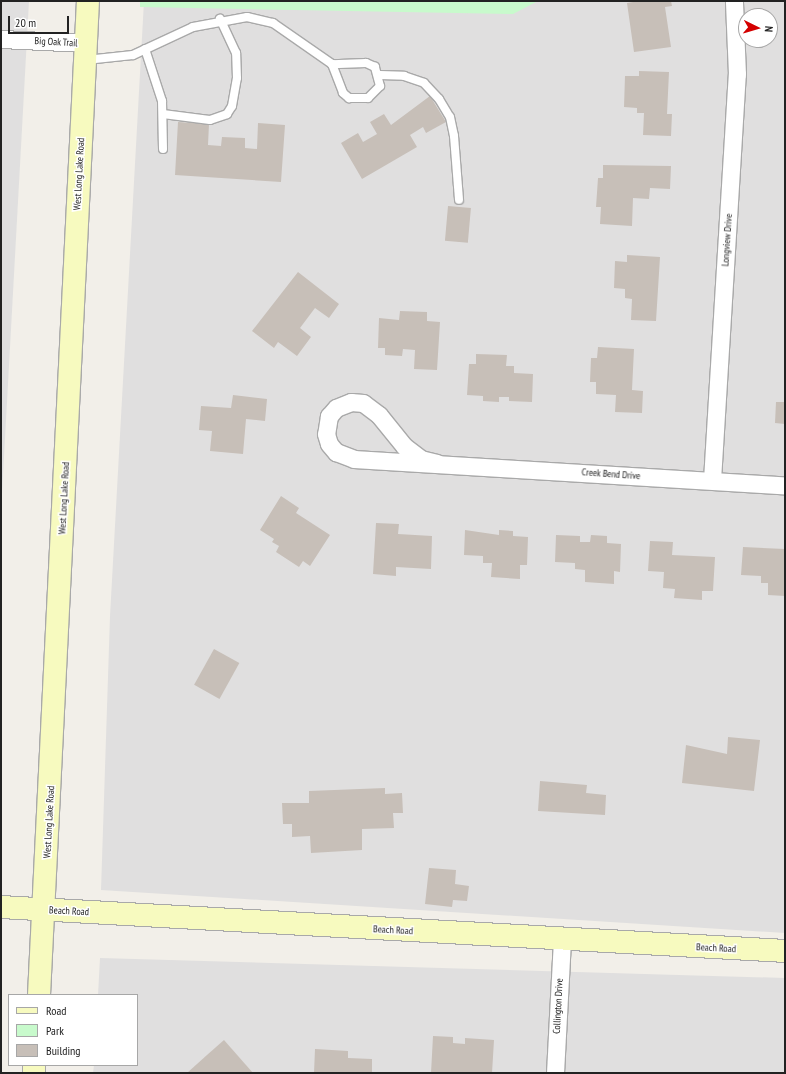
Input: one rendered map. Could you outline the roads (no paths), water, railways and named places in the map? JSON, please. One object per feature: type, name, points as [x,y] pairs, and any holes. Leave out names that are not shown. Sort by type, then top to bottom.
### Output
[{"type":"main road","name":"West Long Lake Road","points":[[39,994],[88,1]]},
{"type":"main road","name":"Beach Road","points":[[1,907],[785,951]]},
{"type":"street","name":"Longview Drive","points":[[712,480],[737,74],[734,1]]},
{"type":"street","name":"Big Oak Trail","points":[[1,40],[86,51]]},
{"type":"street","name":"Creek Bend Drive","points":[[437,463],[421,459],[404,446],[379,415],[363,403],[351,402],[336,408],[329,416],[326,434],[329,444],[344,457],[437,463],[712,480],[785,485]]},
{"type":"street","name":"Collington Drive","points":[[555,1073],[562,939]]},
{"type":"lane","points":[[86,51],[119,58],[145,49],[193,27],[220,19],[247,17],[273,22],[332,64],[343,93],[356,100],[375,93],[380,76],[375,67],[366,63],[332,64]]},
{"type":"lane","points":[[164,114],[210,120],[227,114],[232,106],[237,78],[236,53],[220,19]]},
{"type":"lane","points":[[145,49],[164,114],[163,149]]},
{"type":"lane","points":[[380,76],[404,76],[424,83],[439,99],[450,117],[454,136],[460,200]]}]
